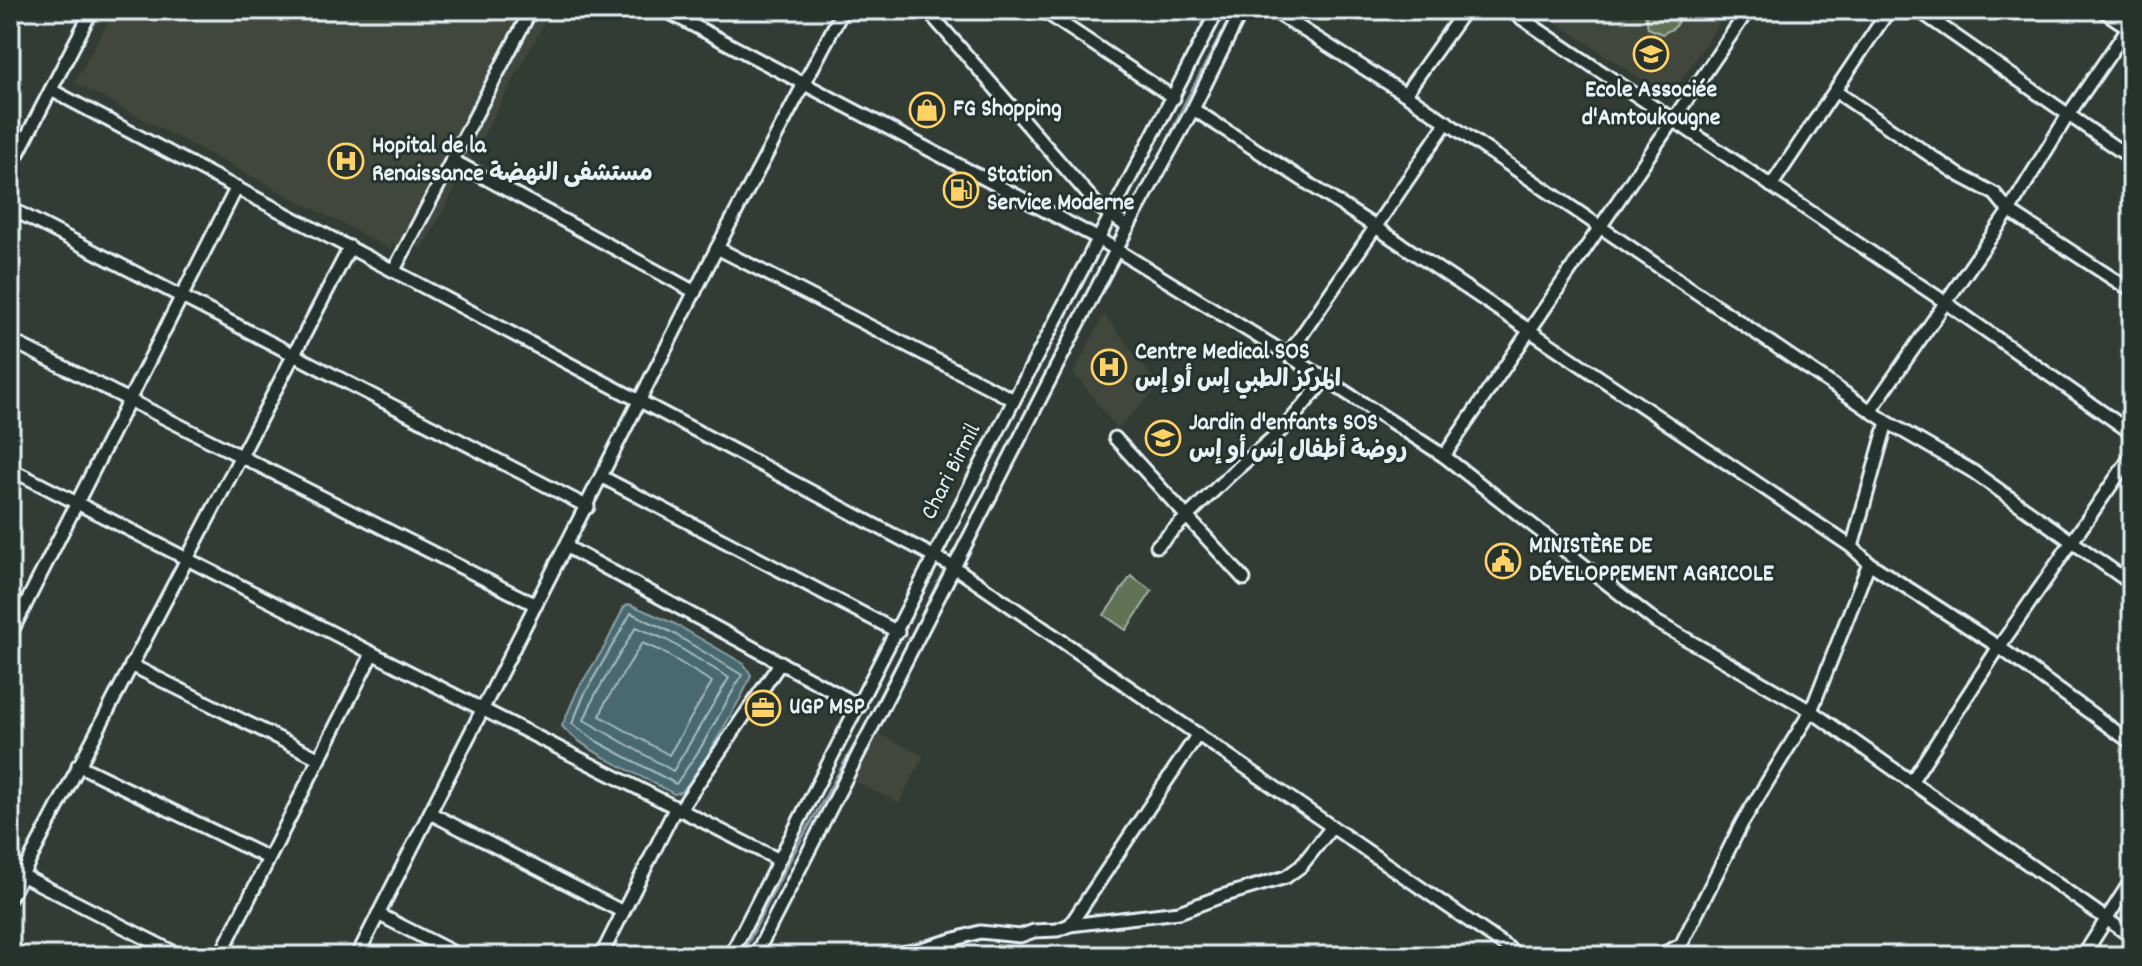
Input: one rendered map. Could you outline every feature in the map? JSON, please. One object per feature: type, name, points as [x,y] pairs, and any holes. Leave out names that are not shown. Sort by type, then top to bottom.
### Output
[{"type":"street","points":[[10,169],[92,10]]},
{"type":"street","points":[[394,270],[531,10]]},
{"type":"street","points":[[664,10],[1099,239],[1288,355],[1444,456],[1655,621],[1811,711],[2132,937]]},
{"type":"street","points":[[357,956],[588,507],[717,248],[843,10]]},
{"type":"street","points":[[927,10],[1111,218],[1128,227]]},
{"type":"street","points":[[1042,10],[1174,98]]},
{"type":"street","name":"Chari Birmil","points":[[755,956],[944,562],[1014,400],[1218,10]]},
{"type":"street","name":"Chari Birmil","points":[[730,956],[898,632],[944,562],[1193,109],[1242,10]]},
{"type":"street","points":[[1272,10],[1447,122],[1887,422],[1972,471],[2132,584]]},
{"type":"street","points":[[1405,94],[1465,10]]},
{"type":"street","points":[[1509,10],[1945,302],[2132,433]]},
{"type":"street","points":[[1444,456],[1748,10]]},
{"type":"street","points":[[1771,186],[1889,10]]},
{"type":"street","points":[[1918,10],[2132,159]]},
{"type":"street","points":[[1871,410],[2009,211],[2068,115],[2131,27],[2102,10]]},
{"type":"street","points":[[51,90],[944,562],[1520,956]]},
{"type":"street","points":[[1835,91],[1959,175],[1995,194],[2009,211],[2132,291]]},
{"type":"street","points":[[1193,109],[1377,228],[1852,547],[1869,563],[1999,647],[2132,743]]},
{"type":"street","points":[[1288,355],[1447,122]]},
{"type":"street","points":[[452,160],[695,292]]},
{"type":"street","points":[[10,635],[237,187]]},
{"type":"street","points":[[10,208],[588,507]]},
{"type":"street","points":[[10,898],[350,247]]},
{"type":"street","points":[[717,248],[1014,400]]},
{"type":"street","points":[[10,340],[536,605]]},
{"type":"street","points":[[1157,546],[1285,427],[1324,381]]},
{"type":"street","points":[[1852,547],[1887,422]]},
{"type":"street","points":[[1115,438],[1244,579]]},
{"type":"street","points":[[1911,782],[1999,647],[2132,455]]},
{"type":"street","points":[[10,469],[779,860]]},
{"type":"street","points":[[602,477],[898,632]]},
{"type":"street","points":[[567,547],[860,706]]},
{"type":"street","points":[[1658,956],[1681,945],[1742,823],[1811,711],[1869,563]]},
{"type":"street","points":[[10,600],[24,608]]},
{"type":"street","points":[[220,956],[372,654]]},
{"type":"street","points":[[601,956],[677,810],[781,662]]},
{"type":"street","points":[[131,665],[320,759]]},
{"type":"street","points":[[1070,925],[1198,734]]},
{"type":"street","points":[[78,765],[268,858]]},
{"type":"street","points":[[430,813],[623,912]]},
{"type":"street","points":[[885,956],[980,932],[1020,936],[1070,925],[1179,912],[1286,877],[1301,866],[1332,827]]},
{"type":"street","points":[[10,869],[181,956]]},
{"type":"street","points":[[2083,956],[2132,879]]},
{"type":"street","points":[[378,914],[460,956]]},
{"type":"shaded area","name":"Hopital de la Renaissance مستشفى النهضة","points":[[114,10],[551,10],[422,249],[401,238],[390,249],[75,83]]},
{"type":"shaded area","name":"Ecole Associée d'Amtoukougne","points":[[1538,10],[1728,10],[1669,98]]},
{"type":"shaded area","name":"Centre Medical SOS المركز الطبي إس أو إس","points":[[1104,314],[1159,387],[1117,428],[1074,373]]},
{"type":"shaded area","points":[[877,733],[923,756],[899,803],[854,781]]},
{"type":"green space","points":[[1639,10],[1684,10],[1674,28],[1662,34],[1648,28],[1646,16]]},
{"type":"green space","points":[[1131,576],[1152,591],[1126,630],[1104,615]]},
{"type":"water","points":[[629,604],[675,624],[744,664],[751,675],[700,767],[684,790],[674,794],[584,745],[562,726],[578,689],[605,646],[624,607]]},
{"type":"waterway","points":[[1160,157],[1234,10]]},
{"type":"waterway","points":[[954,552],[997,471]]},
{"type":"waterway","points":[[876,703],[940,581]]},
{"type":"waterway","points":[[741,956],[788,863],[864,728]]},
{"type":"place","name":"Ecole Associée d'Amtoukougne","points":[[1651,54]]},
{"type":"place","name":"FG Shopping","points":[[927,110]]},
{"type":"place","name":"Hopital de la Renaissance مستشفى النهضة","points":[[346,161]]},
{"type":"place","name":"Station Service Moderne","points":[[961,190]]},
{"type":"place","name":"Centre Medical SOS المركز الطبي إس أو إس","points":[[1109,367]]},
{"type":"place","name":"Jardin d'enfants SOS روضة أطفال إس أو إس","points":[[1163,438]]},
{"type":"place","name":"MINISTÈRE DE DÉVELOPPEMENT AGRICOLE","points":[[1503,561]]},
{"type":"place","name":"UGP MSP","points":[[763,708]]}]
